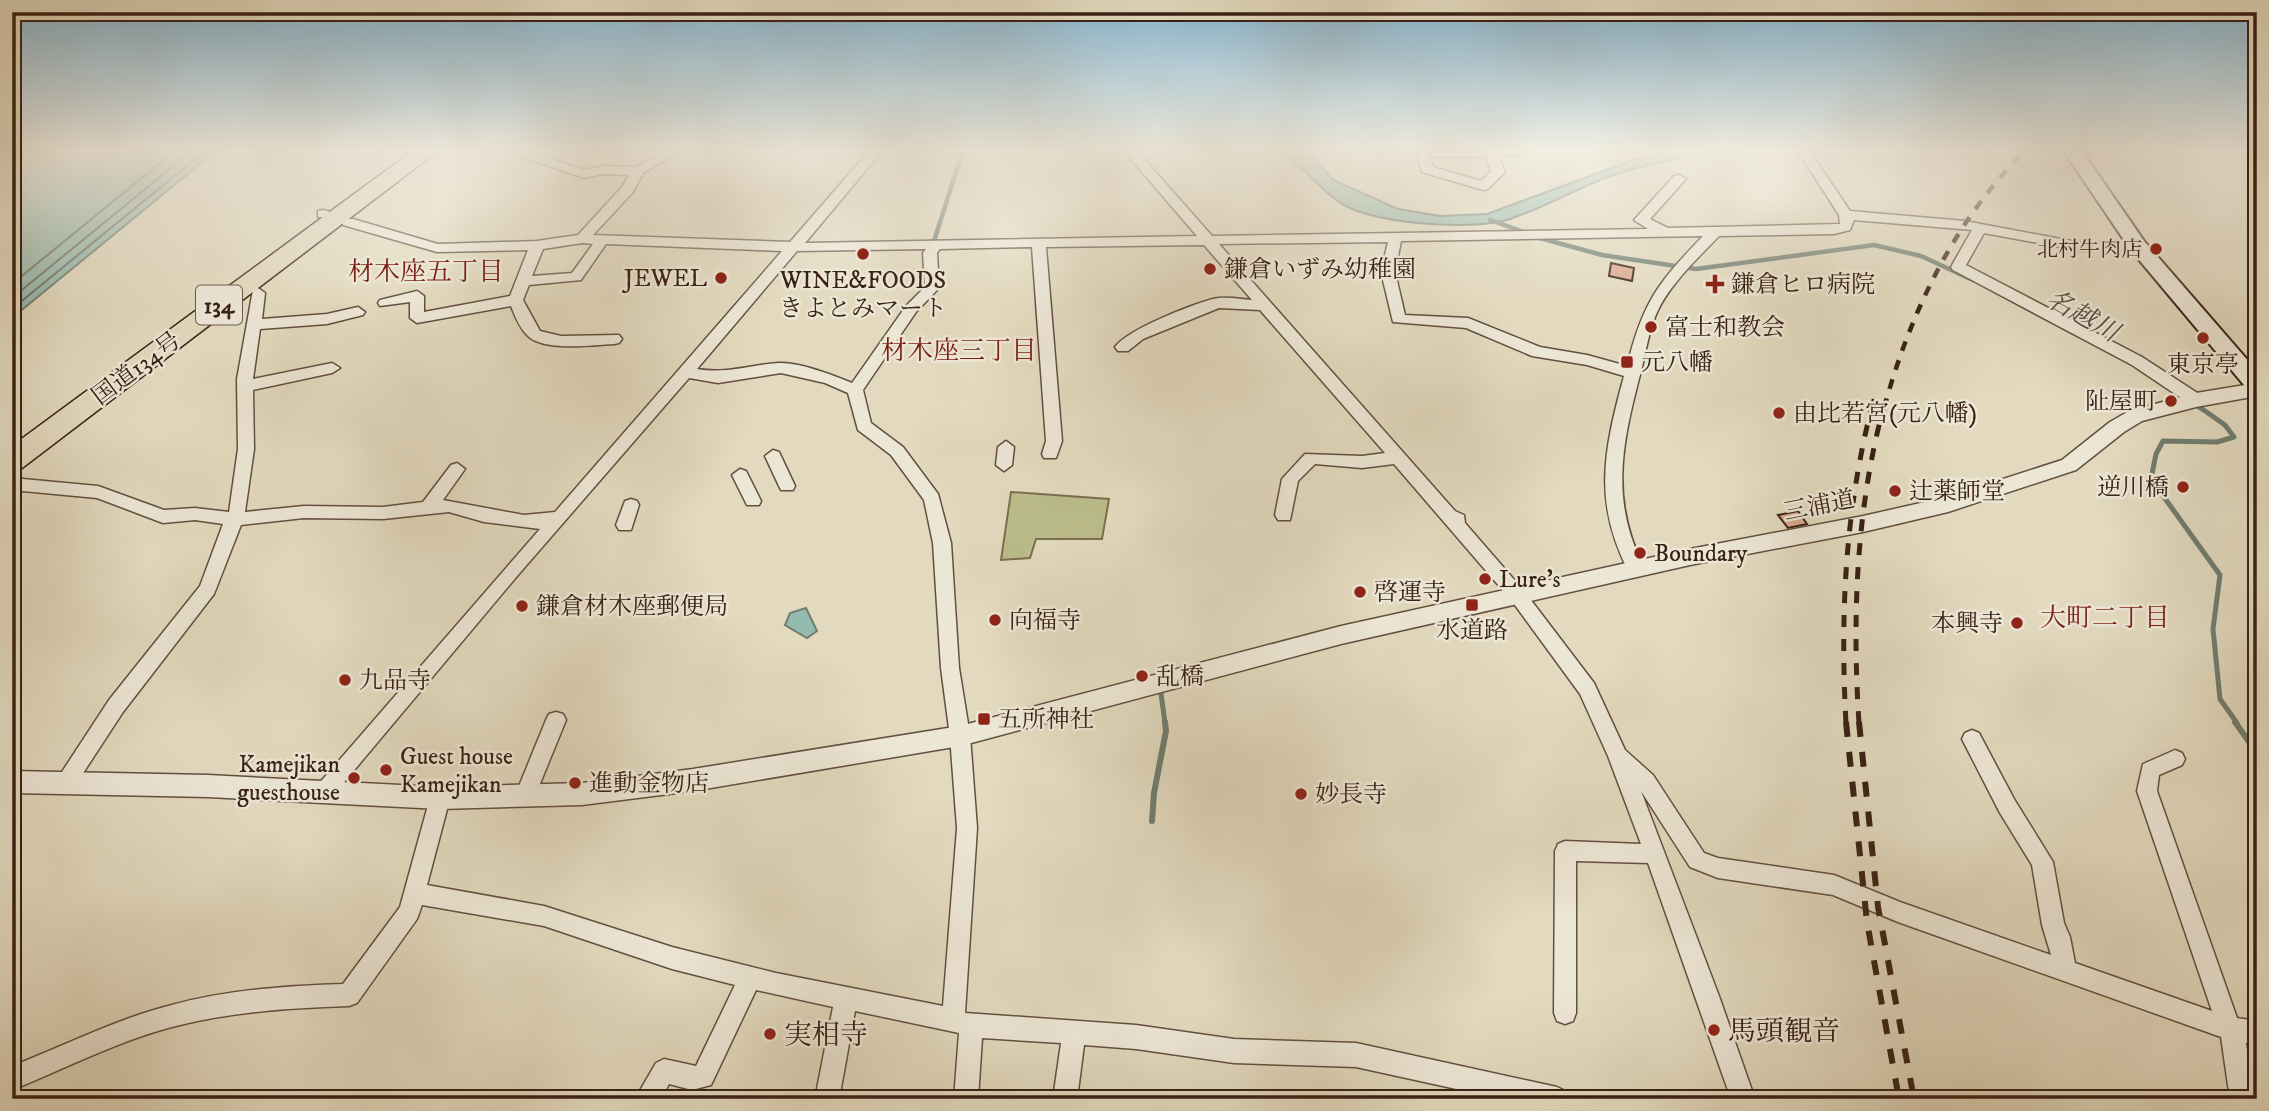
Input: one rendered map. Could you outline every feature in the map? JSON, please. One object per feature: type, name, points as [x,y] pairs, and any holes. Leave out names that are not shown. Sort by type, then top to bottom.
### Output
[{"type":"highway","name":"国道134号","points":[[12,461],[359,202]]},
{"type":"main road","points":[[2107,202],[2137,246],[2257,387]]},
{"type":"street","points":[[582,239],[616,202]]},
{"type":"street","points":[[323,793],[512,570],[833,202]]},
{"type":"street","points":[[1173,202],[1397,458],[1454,518],[1581,679],[1618,756],[1743,1099]]},
{"type":"street","points":[[1658,202],[1641,220],[1669,234]]},
{"type":"street","points":[[348,222],[437,248],[537,245],[582,239],[795,247],[929,246],[1834,230],[1847,225],[1846,215],[1837,202]]},
{"type":"street","points":[[1846,215],[1980,228],[2082,247],[2137,246]]},
{"type":"street","points":[[1980,228],[1958,267],[2137,360],[2191,402]]},
{"type":"street","points":[[1636,569],[1625,554],[1616,517],[1616,440],[1632,373],[1654,303],[1714,233]]},
{"type":"street","points":[[525,281],[576,277],[603,239]]},
{"type":"street","points":[[1395,239],[1388,272],[1398,303],[1398,319],[1468,323],[1537,352],[1587,360],[1632,373]]},
{"type":"street","points":[[1039,244],[1054,441],[1050,454]]},
{"type":"street","points":[[516,300],[537,245]]},
{"type":"street","points":[[929,246],[932,288],[911,309],[855,390],[864,426],[897,451],[932,498],[942,543],[950,668],[960,736],[967,828],[962,1023],[966,1099]]},
{"type":"street","points":[[65,783],[116,706],[208,589],[218,556],[236,519],[246,449],[245,386],[258,293]]},
{"type":"street","points":[[385,303],[417,296],[417,318],[516,300]]},
{"type":"street","points":[[516,300],[532,332],[538,337],[554,340],[614,339]]},
{"type":"street","points":[[1123,347],[1138,335],[1217,303],[1262,305]]},
{"type":"street","points":[[255,324],[327,319],[358,312]]},
{"type":"street","points":[[245,386],[332,368]]},
{"type":"street","points":[[685,372],[718,378],[781,368],[829,379],[855,390]]},
{"type":"street","name":"三浦道","points":[[12,782],[208,786],[440,798],[525,796],[631,789],[960,736],[1341,635],[1762,542],[1863,524],[2012,485],[2069,465],[2117,427],[2136,416],[2257,387]]},
{"type":"street","points":[[1004,465],[1006,447]]},
{"type":"street","points":[[773,456],[787,486]]},
{"type":"street","points":[[1284,514],[1290,479],[1311,458],[1363,462],[1397,458]]},
{"type":"street","points":[[428,508],[457,469]]},
{"type":"street","points":[[740,475],[753,501]]},
{"type":"street","points":[[19,485],[99,492],[163,517],[195,514],[236,519],[304,512],[383,513],[449,506],[484,516],[524,522],[545,522],[561,517]]},
{"type":"street","points":[[625,525],[631,505]]},
{"type":"street","points":[[525,796],[556,720]]},
{"type":"street","points":[[1972,739],[2007,806],[2042,862],[2053,925],[2059,937],[2065,971]]},
{"type":"street","points":[[1618,756],[1646,781],[1697,860],[1728,870],[1834,885],[1898,912],[2065,971],[2228,1028],[2257,1033]]},
{"type":"street","points":[[2175,759],[2150,770],[2147,791],[2235,1045],[2242,1099]]},
{"type":"street","points":[[12,1078],[143,1024],[199,1010],[295,997],[349,995],[409,912],[440,798]]},
{"type":"street","points":[[1566,1013],[1565,851],[1655,853]]},
{"type":"street","points":[[414,893],[544,916],[672,958],[962,1023],[1136,1037],[1234,1051],[1356,1055],[1557,1099]]},
{"type":"street","points":[[647,1099],[664,1072],[692,1079],[703,1077],[750,977]]},
{"type":"street","points":[[827,1099],[846,998]]},
{"type":"street","points":[[1065,1099],[1074,1033]]},
{"type":"green space","points":[[1011,492],[1109,499],[1102,539],[1036,539],[1030,558],[1001,560]]},
{"type":"water","points":[[12,202],[154,202],[12,318]]},
{"type":"water","points":[[1339,202],[1382,202],[1398,209],[1440,216],[1487,214],[1520,202],[1552,202],[1510,219],[1475,225],[1428,224],[1382,218]]},
{"type":"water","points":[[806,608],[817,631],[807,638],[785,625],[790,613]]},
{"type":"building","points":[[1611,263],[1634,268],[1632,281],[1609,276]]},
{"type":"building","points":[[1798,511],[1807,524],[1788,528],[1778,515]]},
{"type":"waterway","points":[[934,241],[946,202]]},
{"type":"waterway","name":"名越川","points":[[1490,220],[1524,232]]},
{"type":"waterway","name":"名越川","points":[[1536,237],[1602,255],[1696,269],[1874,245],[1921,256],[1973,280]]},
{"type":"waterway","name":"名越川","points":[[2195,404],[2200,408]]},
{"type":"waterway","name":"名越川","points":[[2198,406],[2225,425],[2234,437],[2217,442],[2163,441],[2156,454],[2151,479],[2220,575],[2213,629],[2220,699],[2237,723]]},
{"type":"waterway","points":[[1160,686],[1165,723]]},
{"type":"waterway","points":[[1152,821],[1154,793],[1166,731],[1165,722]]},
{"type":"waterway","name":"名越川","points":[[2235,722],[2257,753]]},
{"type":"railway","points":[[1884,408],[1907,337],[1938,269],[1981,202]]},
{"type":"railway","points":[[1872,408],[1874,399]]},
{"type":"railway","points":[[1846,723],[1844,603],[1850,524],[1872,406]]},
{"type":"railway","points":[[1859,723],[1856,644],[1858,563],[1867,484],[1884,406]]},
{"type":"railway","points":[[1846,722],[1867,922],[1899,1099]]},
{"type":"railway","points":[[1859,722],[1878,907],[1914,1099]]},
{"type":"place","name":"北村牛肉店","points":[[2156,249]]},
{"type":"place","name":"WINE&FOODS きよとみマート","points":[[863,254]]},
{"type":"place","name":"鎌倉いずみ幼稚園","points":[[1210,269]]},
{"type":"place","name":"JEWEL","points":[[721,278]]},
{"type":"place","name":"鎌倉ヒロ病院","points":[[1715,284]]},
{"type":"place","name":"富士和教会","points":[[1651,327]]},
{"type":"place","name":"東京亭","points":[[2203,338]]},
{"type":"place","name":"元八幡","points":[[1627,362]]},
{"type":"place","name":"阯屋町","points":[[2171,401]]},
{"type":"place","name":"由比若宮(元八幡)","points":[[1779,413]]},
{"type":"place","name":"逆川橋","points":[[2183,487]]},
{"type":"place","name":"辻薬師堂","points":[[1895,491]]},
{"type":"place","name":"Boundary","points":[[1640,553]]},
{"type":"place","name":"Lure's","points":[[1485,579]]},
{"type":"place","name":"啓運寺","points":[[1360,592]]},
{"type":"place","name":"水道路","points":[[1472,605]]},
{"type":"place","name":"鎌倉材木座郵便局","points":[[522,606]]},
{"type":"place","name":"向福寺","points":[[995,620]]},
{"type":"place","name":"本興寺","points":[[2017,623]]},
{"type":"place","name":"乱橋","points":[[1142,676]]},
{"type":"place","name":"九品寺","points":[[345,680]]},
{"type":"place","name":"五所神社","points":[[984,719]]},
{"type":"place","name":"Guest house Kamejikan","points":[[386,770]]},
{"type":"place","name":"Kamejikan guesthouse","points":[[354,778]]},
{"type":"place","name":"進動金物店","points":[[575,783]]},
{"type":"place","name":"妙長寺","points":[[1301,794]]},
{"type":"place","name":"馬頭観音","points":[[1714,1030]]},
{"type":"place","name":"実相寺","points":[[770,1034]]},
{"type":"district","name":"材木座五丁目","points":[[426,271]]},
{"type":"district","name":"材木座三丁目","points":[[959,350]]},
{"type":"district","name":"大町二丁目","points":[[2105,617]]}]
